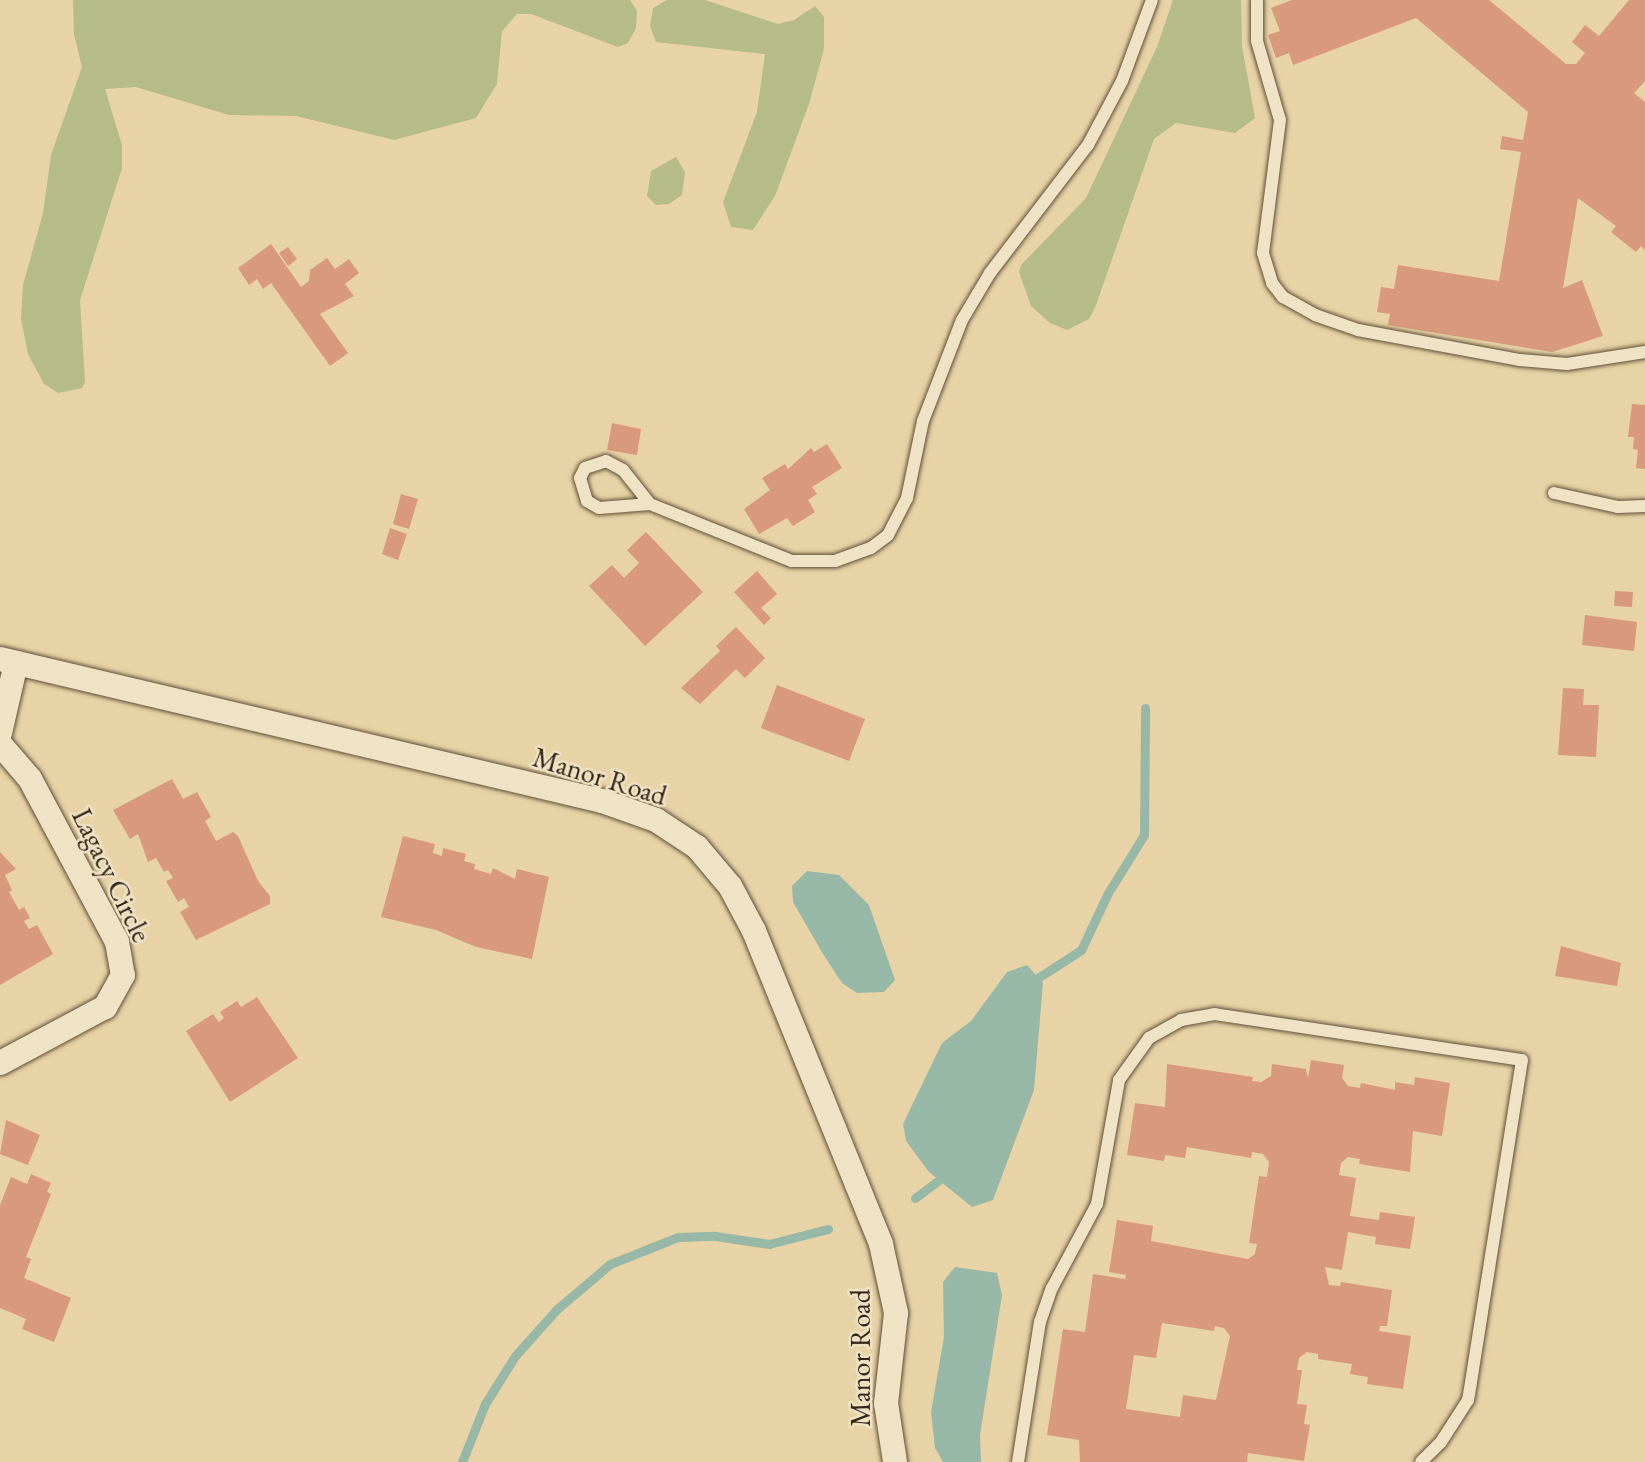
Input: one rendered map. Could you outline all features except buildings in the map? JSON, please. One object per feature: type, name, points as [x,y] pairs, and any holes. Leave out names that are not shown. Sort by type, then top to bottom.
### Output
[{"type":"street","points":[[0,733],[8,661]]},
{"type":"street","name":"Manor Road","points":[[8,661],[602,801],[656,820],[697,847],[730,886],[754,931],[881,1244],[896,1313],[886,1404],[895,1462]]},
{"type":"street","name":"Lagacy Circle","points":[[0,744],[30,779],[117,942],[123,975],[105,1007],[0,1063]]},
{"type":"lane","points":[[650,504],[623,470],[606,461],[585,468],[580,478],[587,501],[599,508],[650,504],[792,561],[835,561],[871,548],[888,535],[907,498],[923,421],[962,320],[990,273],[1088,145],[1122,81],[1152,0]]},
{"type":"lane","points":[[1257,0],[1255,33],[1280,120],[1263,253],[1272,283],[1283,297],[1315,315],[1357,330],[1520,360],[1567,364],[1645,352]]},
{"type":"lane","points":[[1554,494],[1618,508],[1645,506]]},
{"type":"lane","points":[[1018,1462],[1040,1322],[1052,1288],[1097,1204],[1119,1080],[1149,1038],[1181,1020],[1214,1014],[1522,1060],[1468,1400],[1441,1442],[1421,1462]]},
{"type":"green space","points":[[73,0],[630,0],[637,11],[636,28],[628,43],[618,47],[531,14],[517,14],[502,31],[497,84],[476,118],[394,140],[296,116],[229,115],[136,87],[105,89],[122,145],[122,168],[80,300],[85,382],[82,388],[58,393],[44,384],[28,354],[21,319],[23,285],[43,213],[51,155],[82,67],[74,34]]},
{"type":"green space","points":[[667,0],[705,0],[778,24],[794,20],[815,6],[824,17],[824,49],[809,104],[775,196],[753,230],[731,227],[723,202],[757,112],[765,54],[656,42],[650,26],[653,8]]},
{"type":"green space","points":[[1173,0],[1241,0],[1242,46],[1255,118],[1235,133],[1176,123],[1154,139],[1095,308],[1089,319],[1067,330],[1050,323],[1031,306],[1019,272],[1021,265],[1086,198],[1157,47]]},
{"type":"green space","points":[[676,157],[685,172],[682,195],[669,204],[656,205],[647,196],[651,171]]},
{"type":"shaded area","points":[[807,871],[839,875],[869,905],[895,980],[884,992],[857,993],[842,983],[823,954],[793,902],[792,886]]},
{"type":"shaded area","points":[[1027,965],[1043,983],[1034,1090],[993,1200],[972,1207],[929,1172],[906,1141],[903,1124],[942,1043],[971,1021],[1007,972]]},
{"type":"shaded area","points":[[955,1267],[997,1273],[1002,1295],[980,1435],[981,1462],[943,1462],[935,1448],[931,1412],[944,1337],[943,1282]]},
{"type":"waterway","points":[[1030,983],[1081,950],[1108,893],[1144,835],[1145,708]]},
{"type":"waterway","points":[[915,1198],[948,1173]]},
{"type":"waterway","points":[[462,1462],[485,1404],[515,1356],[557,1309],[610,1264],[678,1237],[715,1236],[769,1244],[828,1229]]}]
